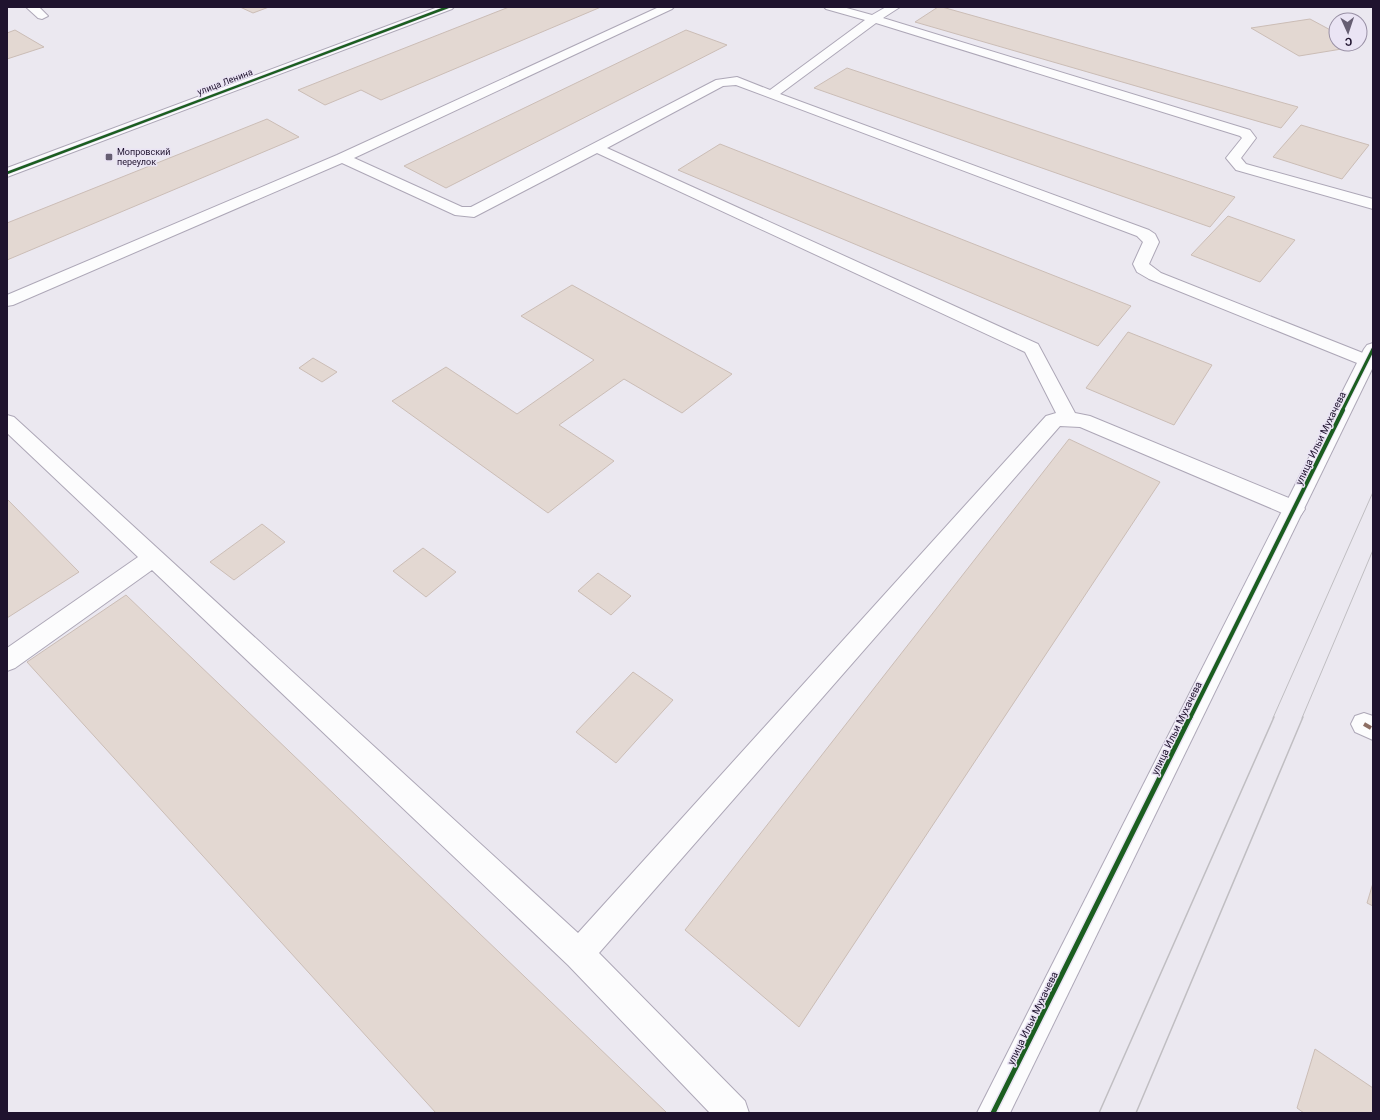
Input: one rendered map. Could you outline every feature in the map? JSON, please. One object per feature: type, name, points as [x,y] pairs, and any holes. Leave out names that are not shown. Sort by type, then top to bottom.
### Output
[{"type":"street","points":[[32,7],[42,16]]},
{"type":"street","name":"улица Ленина","points":[[7,173],[448,7]]},
{"type":"street","points":[[7,301],[342,158],[668,7]]},
{"type":"street","points":[[830,7],[874,19],[1245,133],[1250,138],[1233,158],[1241,167],[1373,204]]},
{"type":"street","points":[[771,95],[874,19],[894,7]]},
{"type":"street","points":[[342,158],[460,212],[474,212],[720,83],[737,81],[771,95],[1144,233],[1149,237],[1151,242],[1141,264],[1143,269],[1370,355]]},
{"type":"street","points":[[597,148],[1032,348],[1068,418]]},
{"type":"street","name":"улица Ильи Мухачева","points":[[994,1113],[1370,355]]},
{"type":"street","points":[[579,954],[1052,421],[1068,418],[1092,425],[1294,509]]},
{"type":"street","points":[[7,422],[579,954],[733,1113]]},
{"type":"street","points":[[7,661],[153,558]]},
{"type":"building","points":[[240,7],[269,7],[253,13]]},
{"type":"building","points":[[509,7],[601,7],[381,100],[361,90],[325,105],[298,90]]},
{"type":"building","points":[[938,7],[1298,107],[1281,128],[915,22]]},
{"type":"building","points":[[1310,19],[1328,29],[1328,51],[1299,56],[1251,28]]},
{"type":"building","points":[[15,30],[44,47],[7,59],[7,33]]},
{"type":"building","points":[[686,30],[727,45],[446,188],[404,166]]},
{"type":"building","points":[[847,68],[1235,197],[1210,227],[814,88]]},
{"type":"building","points":[[267,119],[299,137],[7,260],[7,223]]},
{"type":"building","points":[[1301,125],[1369,145],[1342,179],[1273,157]]},
{"type":"building","points":[[720,144],[1131,306],[1098,346],[678,170]]},
{"type":"building","points":[[1228,216],[1295,240],[1260,282],[1191,255]]},
{"type":"building","points":[[572,285],[732,374],[682,413],[624,379],[559,425],[614,461],[548,513],[392,401],[446,367],[517,414],[594,360],[521,316]]},
{"type":"building","points":[[1128,332],[1212,365],[1174,425],[1086,388]]},
{"type":"building","points":[[313,358],[337,372],[322,382],[299,368]]},
{"type":"building","points":[[1069,439],[1160,482],[799,1027],[685,930]]},
{"type":"building","points":[[7,499],[79,572],[7,618]]},
{"type":"building","points":[[262,524],[285,542],[234,580],[210,562]]},
{"type":"building","points":[[423,548],[456,572],[426,597],[393,571]]},
{"type":"building","points":[[598,573],[631,596],[611,615],[578,591]]},
{"type":"building","points":[[126,595],[666,1112],[436,1113],[27,662]]},
{"type":"building","points":[[633,672],[673,700],[616,763],[576,732]]},
{"type":"building","points":[[1373,883],[1373,906],[1367,903]]},
{"type":"building","points":[[1315,1049],[1373,1088],[1373,1113],[1304,1113],[1297,1108]]},
{"type":"tram line","points":[[1273,718],[1373,492]]},
{"type":"tram line","points":[[1302,718],[1373,550]]},
{"type":"tram line","points":[[1099,1113],[1274,717]]},
{"type":"tram line","points":[[1136,1113],[1303,717]]},
{"type":"marked path","points":[[1364,724],[1373,729]]},
{"type":"cycle path","points":[[7,173],[448,7]]},
{"type":"cycle path","points":[[993,1113],[1373,349]]},
{"type":"place","name":"Мопровский переулок","points":[[109,157]]}]
